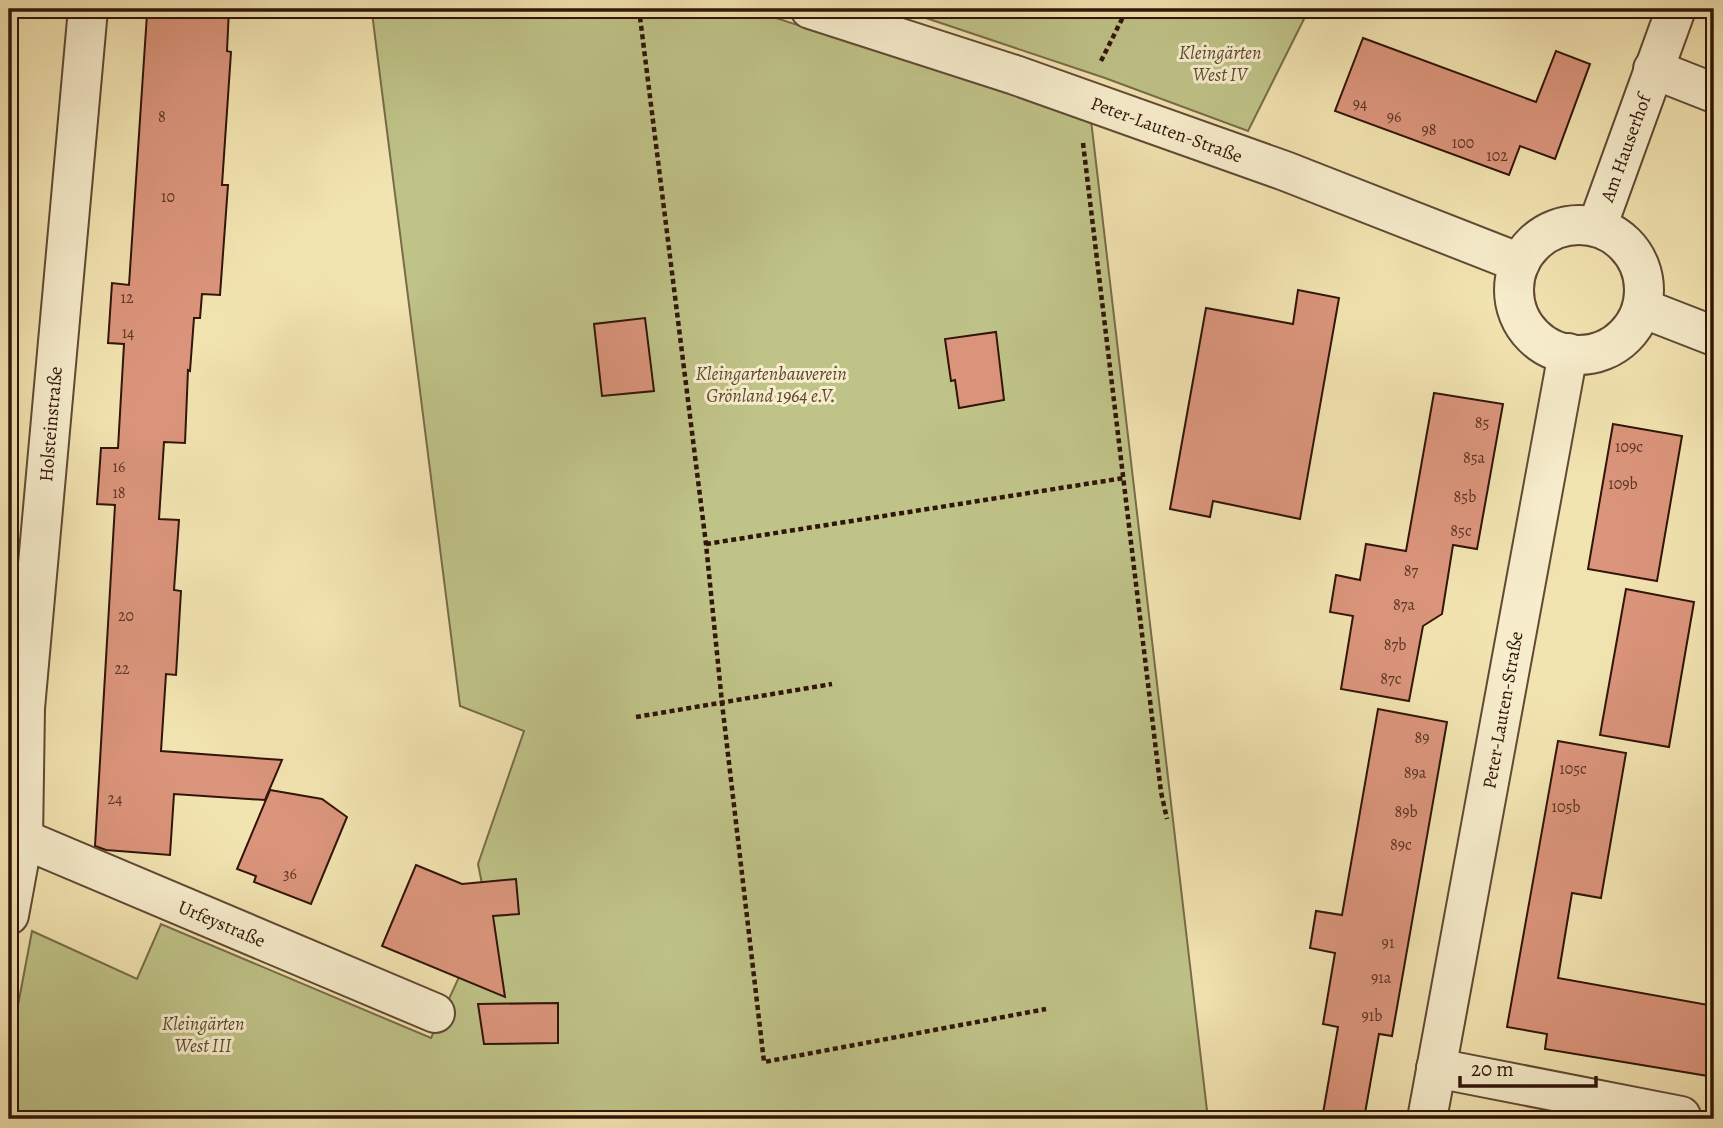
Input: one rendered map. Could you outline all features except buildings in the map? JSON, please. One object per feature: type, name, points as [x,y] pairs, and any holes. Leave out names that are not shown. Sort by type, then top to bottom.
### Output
[{"type":"street","name":"Holsteinstraße","points":[[9,915],[88,9]]},
{"type":"street","name":"Peter-Lauten-Straße","points":[[810,9],[1015,75],[1285,171],[1520,263]]},
{"type":"street","name":"Am Hauserhof","points":[[1597,228],[1676,9]]},
{"type":"street","name":"Am Hauserhof","points":[[1653,69],[1714,93]]},
{"type":"street","points":[[1577,225],[1597,228],[1616,236],[1636,259],[1644,288],[1642,308],[1634,327],[1602,352],[1581,355],[1568,353],[1543,344],[1528,330],[1518,312],[1514,292],[1517,272],[1525,253],[1539,239],[1557,228],[1577,225]]},
{"type":"street","points":[[1642,308],[1714,336]]},
{"type":"street","name":"Peter-Lauten-Straße","points":[[1427,1119],[1568,353]]},
{"type":"street","name":"Urfeystraße","points":[[16,836],[435,1013]]},
{"type":"street","points":[[1436,1068],[1681,1116],[1681,1119]]},
{"type":"path","points":[[639,9],[706,544],[764,1062],[1046,1009]]},
{"type":"path","points":[[1127,9],[1082,99],[1081,126],[1161,792],[1167,819]]},
{"type":"path","points":[[706,544],[1124,478]]},
{"type":"path","points":[[636,717],[832,684]]},
{"type":"path","points":[[381,1112],[382,1119]]},
{"type":"green space","name":"Kleingartenbauverein Grönland 1964 e.V.","points":[[374,9],[748,9],[1091,120],[1208,1119],[9,1119],[9,1053],[32,931],[137,979],[161,924],[431,1038],[488,914],[478,864],[524,731],[460,706],[372,13]]},
{"type":"green space","name":"Kleingärten West IV","points":[[899,9],[1309,9],[1248,131],[1105,78]]},
{"type":"park label","name":"Kleingärten West III","points":[[203,1034]]}]
